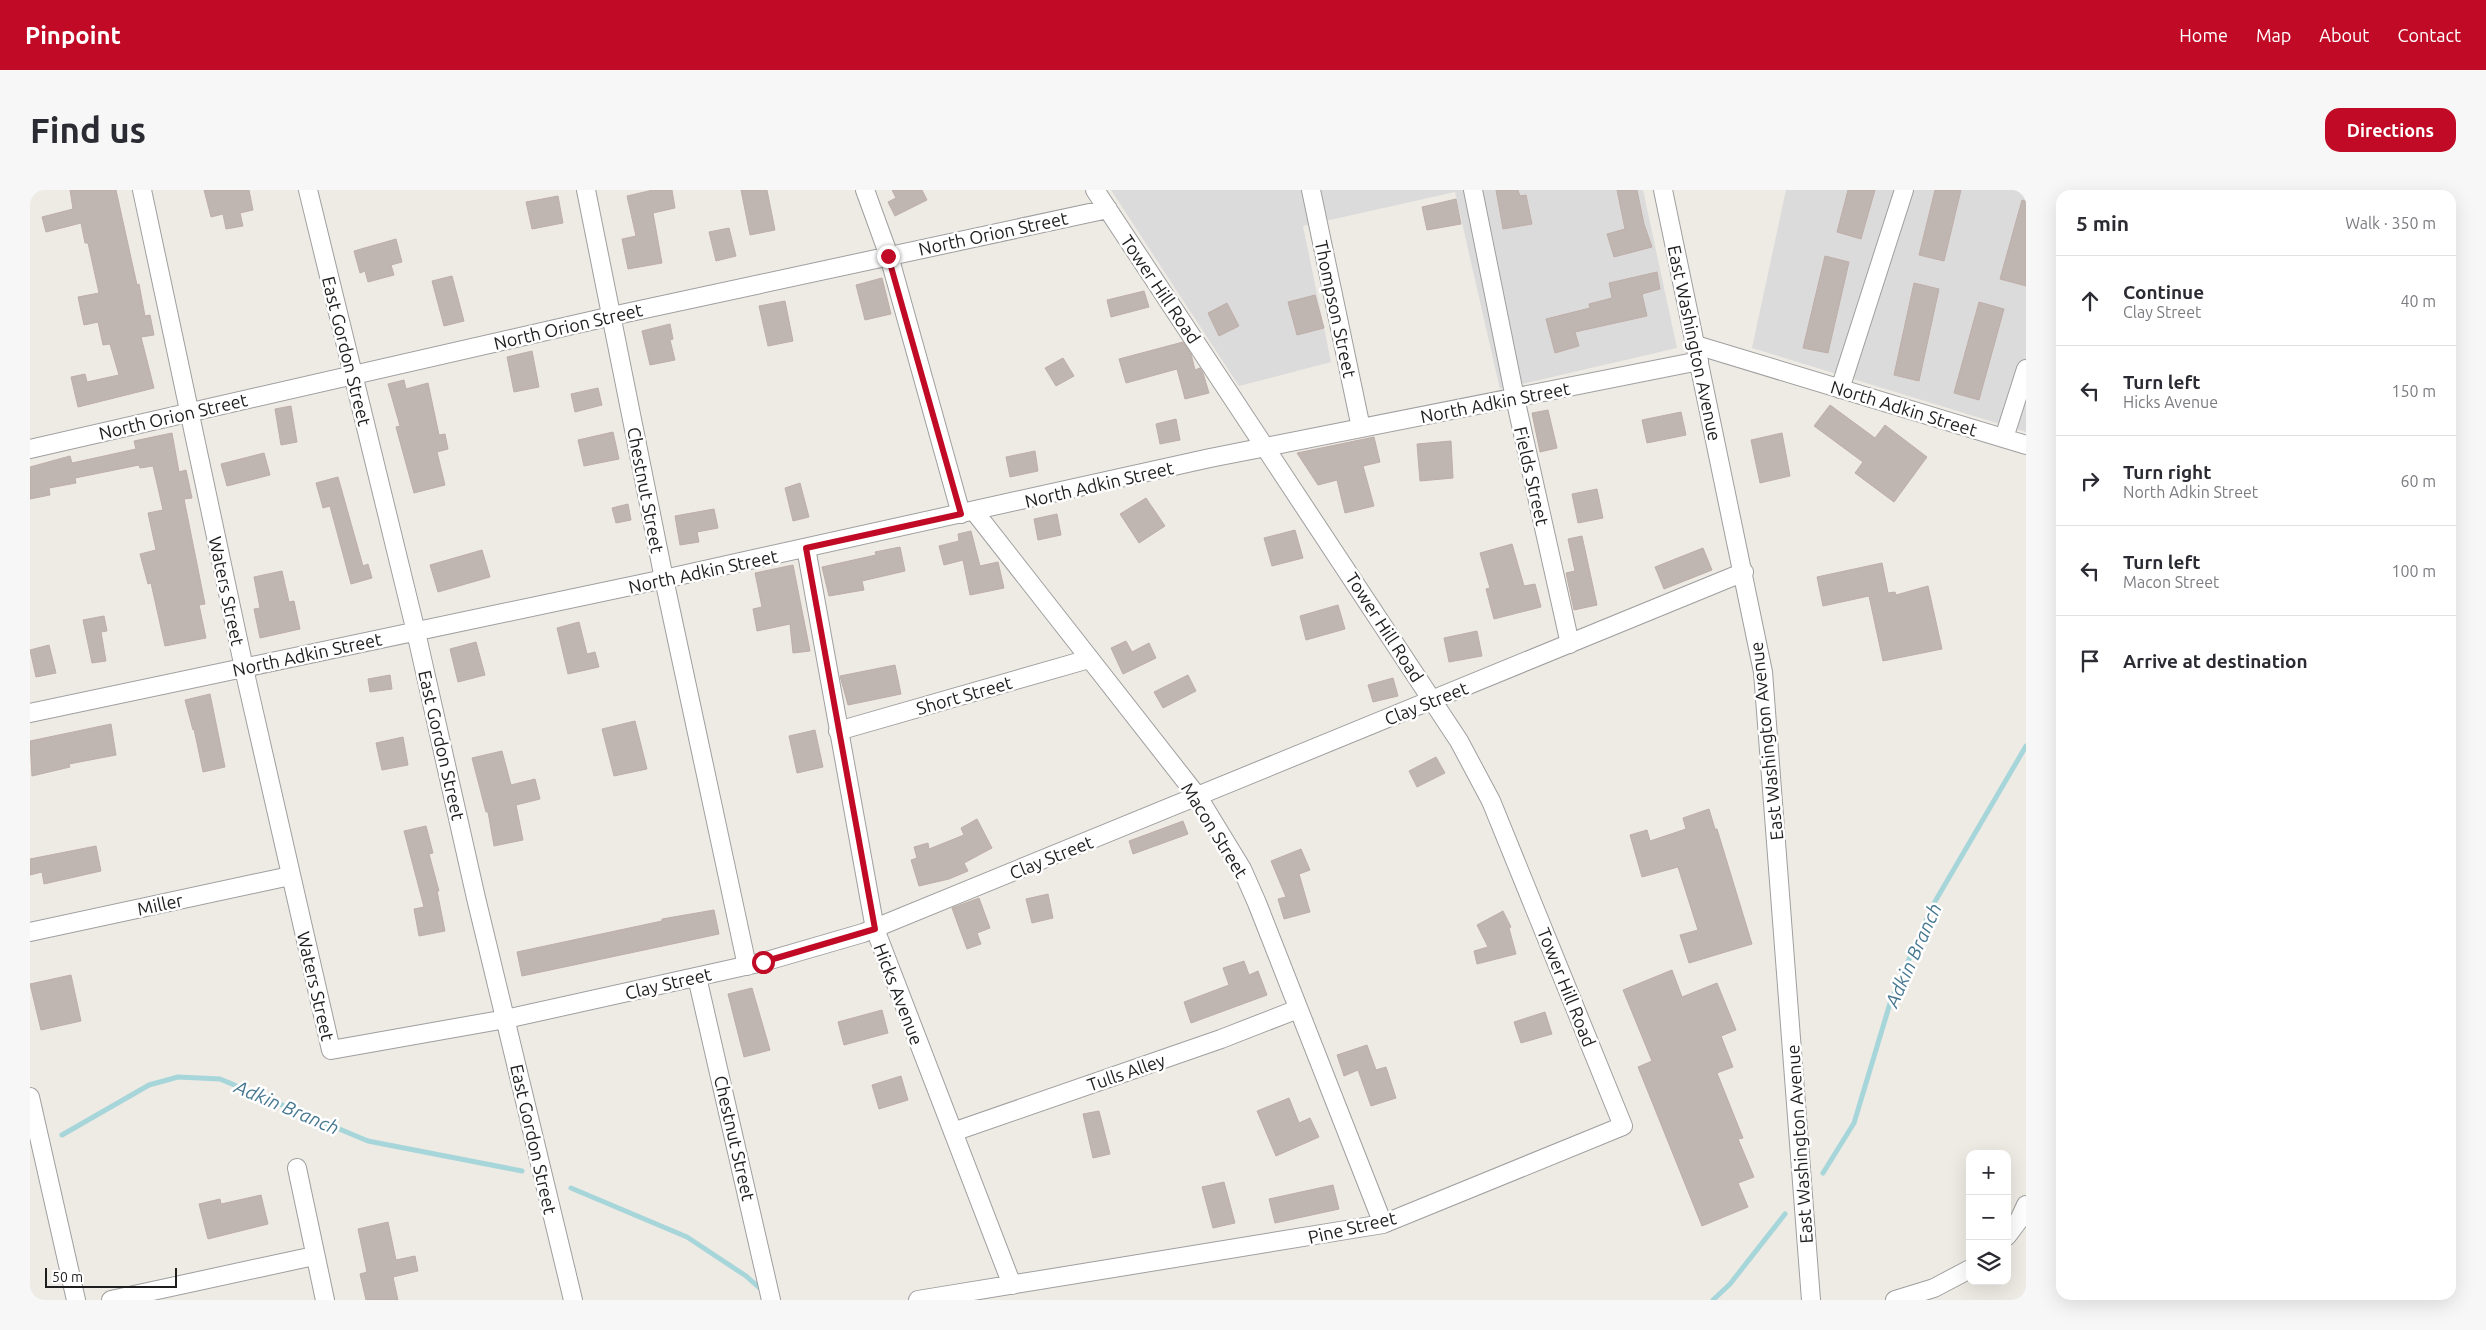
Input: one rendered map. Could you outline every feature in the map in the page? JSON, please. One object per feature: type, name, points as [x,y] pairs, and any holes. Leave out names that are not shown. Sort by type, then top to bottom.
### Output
[{"type":"street","name":"Waters Street","points":[[142,190],[244,668],[331,1050]]},
{"type":"street","name":"East Gordon Street","points":[[308,190],[416,632],[573,1300]]},
{"type":"street","name":"Chestnut Street","points":[[586,190],[664,579],[747,966]]},
{"type":"street","name":"Macon Street","points":[[865,190],[888,256],[968,513],[1089,659],[1198,797],[1242,870],[1383,1224]]},
{"type":"street","name":"Tower Hill Road","points":[[1095,190],[1459,741],[1490,801],[1623,1126]]},
{"type":"street","name":"Thompson Street","points":[[1310,190],[1361,428]]},
{"type":"street","name":"Fields Street","points":[[1473,190],[1515,398],[1570,644]]},
{"type":"street","name":"East Washington Avenue","points":[[1662,190],[1744,572],[1763,672],[1811,1300]]},
{"type":"street","points":[[1840,389],[1904,190]]},
{"type":"street","name":"North Orion Street","points":[[30,449],[612,316],[1108,209]]},
{"type":"street","name":"North Adkin Street","points":[[30,713],[664,579],[1266,447],[1515,398],[1697,353],[1840,389],[2026,445]]},
{"type":"street","points":[[2004,438],[2026,368]]},
{"type":"street","name":"Hicks Avenue","points":[[806,548],[875,929],[1012,1285]]},
{"type":"street","name":"Clay Street","points":[[331,1050],[506,1020],[747,966],[875,929],[1744,572]]},
{"type":"street","name":"Short Street","points":[[838,731],[1089,659]]},
{"type":"street","name":"Miller","points":[[30,932],[290,876]]},
{"type":"street","name":"Chestnut Street","points":[[697,977],[772,1300]]},
{"type":"street","name":"Tulls Alley","points":[[953,1132],[1221,1039],[1298,1009]]},
{"type":"street","points":[[30,1096],[76,1300]]},
{"type":"street","name":"Pine Street","points":[[1012,1285],[1383,1224],[1623,1126]]},
{"type":"street","points":[[297,1168],[314,1256],[325,1300]]},
{"type":"street","points":[[2011,1231],[2026,1206]]},
{"type":"street","points":[[111,1300],[314,1256]]},
{"type":"street","points":[[1895,1300],[1934,1288],[1966,1271]]},
{"type":"street","points":[[918,1300],[1012,1285]]},
{"type":"shaded area","points":[[1111,190],[1643,190],[1677,348],[1500,389],[1455,192],[1303,226],[1331,362],[1239,386]]},
{"type":"shaded area","points":[[1786,190],[2026,190],[2026,432],[1752,348]]},
{"type":"building","points":[[70,190],[116,190],[145,316],[150,315],[154,335],[141,337],[154,388],[78,407],[71,377],[85,374],[87,382],[119,375],[110,344],[103,345],[98,322],[84,325],[78,297],[99,293],[88,243],[85,243],[81,223],[46,232],[42,217],[73,209]]},
{"type":"building","points":[[204,190],[249,190],[253,210],[240,213],[243,226],[226,229],[223,214],[211,217]]},
{"type":"building","points":[[653,190],[672,190],[675,208],[653,213],[662,263],[628,269],[622,239],[636,236],[627,196]]},
{"type":"building","points":[[741,190],[767,190],[775,230],[750,235]]},
{"type":"building","points":[[892,190],[922,190],[927,200],[895,216],[888,202],[896,198]]},
{"type":"building","points":[[1496,190],[1518,190],[1520,196],[1526,195],[1532,224],[1503,229]]},
{"type":"building","points":[[1617,190],[1637,190],[1644,224],[1652,247],[1614,257],[1607,234],[1625,229]]},
{"type":"building","points":[[1848,190],[1875,190],[1861,239],[1837,232]]},
{"type":"building","points":[[1935,190],[1961,190],[1944,261],[1919,255]]},
{"type":"building","points":[[558,196],[563,223],[532,229],[526,202]]},
{"type":"building","points":[[1456,199],[1461,224],[1427,230],[1422,207]]},
{"type":"building","points":[[2022,200],[2026,201],[2026,286],[2000,279]]},
{"type":"building","points":[[729,228],[736,256],[716,261],[709,232]]},
{"type":"building","points":[[396,239],[402,262],[391,265],[394,275],[368,282],[365,271],[360,273],[354,251]]},
{"type":"building","points":[[1825,256],[1849,262],[1828,353],[1803,348]]},
{"type":"building","points":[[1657,272],[1660,289],[1642,294],[1647,316],[1575,332],[1579,346],[1555,353],[1546,319],[1590,308],[1589,304],[1612,298],[1609,283]]},
{"type":"building","points":[[452,276],[464,321],[444,326],[432,281]]},
{"type":"building","points":[[882,278],[891,314],[865,320],[856,285]]},
{"type":"building","points":[[1914,283],[1939,289],[1919,381],[1894,375]]},
{"type":"building","points":[[1144,291],[1149,307],[1111,317],[1107,300]]},
{"type":"building","points":[[1315,295],[1324,328],[1297,335],[1288,302]]},
{"type":"building","points":[[785,301],[793,341],[768,346],[759,306]]},
{"type":"building","points":[[1979,302],[2004,309],[1979,400],[1954,393]]},
{"type":"building","points":[[1227,303],[1239,326],[1219,336],[1208,313]]},
{"type":"building","points":[[670,324],[673,339],[670,340],[675,360],[650,365],[642,331]]},
{"type":"building","points":[[1183,342],[1191,354],[1195,370],[1200,368],[1203,373],[1209,393],[1185,399],[1177,369],[1126,383],[1119,359]]},
{"type":"building","points":[[532,351],[539,387],[514,392],[507,357]]},
{"type":"building","points":[[1063,358],[1074,376],[1056,386],[1045,368]]},
{"type":"building","points":[[404,380],[406,389],[428,383],[439,435],[445,434],[448,449],[437,452],[445,485],[414,493],[396,427],[400,426],[388,384]]},
{"type":"building","points":[[598,388],[602,405],[575,412],[571,394]]},
{"type":"building","points":[[1830,405],[1875,438],[1885,425],[1927,457],[1894,502],[1855,473],[1863,462],[1814,426]]},
{"type":"building","points":[[291,406],[297,442],[281,445],[275,409]]},
{"type":"building","points":[[1548,410],[1557,448],[1540,452],[1532,413]]},
{"type":"building","points":[[1681,412],[1686,435],[1647,443],[1642,420]]},
{"type":"building","points":[[1176,419],[1180,440],[1160,444],[1156,424]]},
{"type":"building","points":[[613,432],[619,459],[584,466],[578,440]]},
{"type":"building","points":[[172,433],[179,472],[186,470],[192,498],[184,499],[205,604],[199,605],[206,638],[165,646],[151,583],[148,584],[140,554],[156,550],[148,513],[163,510],[153,466],[140,468],[139,465],[75,478],[76,483],[49,488],[50,495],[30,499],[30,467],[70,456],[72,463],[136,449],[134,441]]},
{"type":"building","points":[[1782,433],[1790,476],[1760,483],[1751,440]]},
{"type":"building","points":[[1374,437],[1380,462],[1363,466],[1374,506],[1345,513],[1337,480],[1318,485],[1297,453]]},
{"type":"building","points":[[1451,441],[1453,478],[1420,481],[1417,444]]},
{"type":"building","points":[[1035,451],[1038,471],[1010,477],[1006,457]]},
{"type":"building","points":[[264,453],[270,475],[227,486],[221,464]]},
{"type":"building","points":[[338,477],[363,566],[368,564],[372,578],[351,584],[330,506],[323,508],[316,483]]},
{"type":"building","points":[[800,483],[809,517],[793,521],[785,488]]},
{"type":"building","points":[[1597,489],[1603,518],[1578,523],[1572,494]]},
{"type":"building","points":[[1146,498],[1165,526],[1139,543],[1120,514]]},
{"type":"building","points":[[628,504],[631,520],[616,523],[612,508]]},
{"type":"building","points":[[714,509],[718,528],[697,532],[699,542],[680,545],[675,516]]},
{"type":"building","points":[[1057,514],[1061,535],[1038,540],[1034,519]]},
{"type":"building","points":[[1295,530],[1303,558],[1272,566],[1264,538]]},
{"type":"building","points":[[971,531],[980,566],[998,562],[1004,588],[970,595],[963,560],[944,565],[939,546],[959,541],[958,534]]},
{"type":"building","points":[[1582,536],[1597,605],[1574,610],[1566,573],[1575,571],[1568,539]]},
{"type":"building","points":[[1512,544],[1524,586],[1535,584],[1541,607],[1494,619],[1486,589],[1490,588],[1480,553]]},
{"type":"building","points":[[900,547],[905,571],[862,581],[864,590],[829,596],[822,567],[876,555],[875,552]]},
{"type":"building","points":[[1703,548],[1712,570],[1664,589],[1655,567]]},
{"type":"building","points":[[482,550],[490,577],[438,592],[430,565]]},
{"type":"building","points":[[1882,563],[1888,593],[1895,592],[1896,595],[1928,586],[1942,649],[1883,661],[1869,596],[1823,606],[1817,577]]},
{"type":"building","points":[[793,565],[810,651],[793,653],[790,624],[757,631],[753,609],[762,607],[755,573]]},
{"type":"building","points":[[282,571],[289,602],[294,601],[300,629],[260,638],[254,609],[260,608],[254,577]]},
{"type":"building","points":[[1338,605],[1345,629],[1306,640],[1300,616]]},
{"type":"building","points":[[104,616],[107,631],[101,632],[106,661],[92,663],[83,620]]},
{"type":"building","points":[[579,622],[587,654],[595,652],[599,667],[568,674],[557,628]]},
{"type":"building","points":[[1477,631],[1482,656],[1449,662],[1444,638]]},
{"type":"building","points":[[1126,641],[1132,652],[1149,643],[1156,658],[1123,674],[1111,648]]},
{"type":"building","points":[[476,642],[485,675],[458,682],[450,649]]},
{"type":"building","points":[[49,645],[56,673],[36,677],[30,650]]},
{"type":"building","points":[[895,665],[901,694],[848,705],[840,676]]},
{"type":"building","points":[[390,675],[392,689],[370,692],[368,679]]},
{"type":"building","points":[[1188,675],[1196,691],[1163,708],[1154,692]]},
{"type":"building","points":[[1393,678],[1398,696],[1373,702],[1368,685]]},
{"type":"building","points":[[210,694],[225,767],[203,772],[194,729],[185,700]]},
{"type":"building","points":[[635,721],[647,769],[614,776],[602,729]]},
{"type":"building","points":[[111,724],[116,755],[69,764],[70,767],[32,776],[30,741]]},
{"type":"building","points":[[815,730],[823,767],[797,773],[789,736]]},
{"type":"building","points":[[403,737],[408,765],[382,770],[376,743]]},
{"type":"building","points":[[502,751],[511,785],[535,779],[540,799],[516,805],[523,840],[494,846],[488,812],[486,812],[472,758]]},
{"type":"building","points":[[1436,757],[1445,773],[1417,787],[1409,771]]},
{"type":"building","points":[[1709,809],[1715,829],[1717,829],[1752,944],[1689,963],[1680,935],[1698,930],[1678,867],[1642,877],[1630,835],[1647,830],[1650,841],[1686,829],[1683,818]]},
{"type":"building","points":[[977,819],[992,848],[964,863],[968,871],[949,879],[919,886],[911,860],[917,858],[914,847],[928,843],[929,849],[964,835],[961,828]]},
{"type":"building","points":[[1183,821],[1188,834],[1133,854],[1129,841]]},
{"type":"building","points":[[426,826],[433,853],[429,854],[439,891],[437,891],[445,931],[419,936],[414,909],[424,907],[404,831]]},
{"type":"building","points":[[96,846],[101,871],[44,884],[42,872],[30,875],[30,859]]},
{"type":"building","points":[[1301,849],[1310,870],[1299,874],[1310,912],[1284,919],[1278,899],[1286,897],[1271,861]]},
{"type":"building","points":[[1048,894],[1053,918],[1032,923],[1026,899]]},
{"type":"building","points":[[979,898],[990,928],[977,933],[981,944],[967,949],[952,908]]},
{"type":"building","points":[[714,910],[719,934],[522,976],[517,952],[662,921],[662,919]]},
{"type":"building","points":[[1503,911],[1511,927],[1509,928],[1516,954],[1477,964],[1474,951],[1488,947],[1477,925]]},
{"type":"building","points":[[1244,961],[1249,975],[1258,971],[1267,995],[1191,1023],[1184,1002],[1229,985],[1223,968]]},
{"type":"building","points":[[1672,970],[1682,997],[1717,983],[1736,1030],[1721,1036],[1733,1067],[1717,1073],[1743,1138],[1738,1139],[1754,1177],[1738,1183],[1748,1207],[1702,1226],[1638,1067],[1652,1061],[1623,990]]},
{"type":"building","points":[[71,975],[81,1021],[41,1030],[30,984]]},
{"type":"building","points":[[752,988],[770,1050],[744,1057],[728,994]]},
{"type":"building","points":[[882,1010],[888,1033],[844,1045],[838,1022]]},
{"type":"building","points":[[1545,1012],[1552,1034],[1521,1043],[1514,1022]]},
{"type":"building","points":[[1367,1045],[1376,1070],[1386,1067],[1396,1098],[1371,1106],[1358,1070],[1344,1076],[1337,1055]]},
{"type":"building","points":[[901,1076],[908,1100],[879,1109],[872,1085]]},
{"type":"building","points":[[1289,1098],[1299,1123],[1310,1118],[1319,1137],[1276,1156],[1257,1111]]},
{"type":"building","points":[[1099,1111],[1110,1154],[1093,1158],[1083,1114]]},
{"type":"building","points":[[1224,1182],[1235,1223],[1213,1228],[1202,1187]]},
{"type":"building","points":[[1333,1185],[1339,1209],[1275,1223],[1269,1199]]},
{"type":"building","points":[[261,1195],[268,1224],[208,1239],[199,1204],[220,1199],[221,1204]]},
{"type":"building","points":[[388,1222],[396,1260],[415,1256],[418,1271],[393,1277],[398,1300],[366,1300],[360,1274],[367,1272],[358,1229]]},
{"type":"waterway","name":"Adkin Branch","points":[[1823,1173],[1854,1123],[1891,1000],[1933,905],[2026,746]]},
{"type":"waterway","name":"Adkin Branch","points":[[62,1135],[149,1085],[178,1077],[220,1079],[368,1141],[522,1171]]},
{"type":"waterway","name":"Adkin Branch","points":[[571,1188],[687,1237],[746,1276],[763,1291]]},
{"type":"waterway","name":"Adkin Branch","points":[[1713,1300],[1730,1284],[1785,1214]]},
{"type":"route","points":[[763,962],[875,929],[806,548],[961,514],[888,256]]}]
